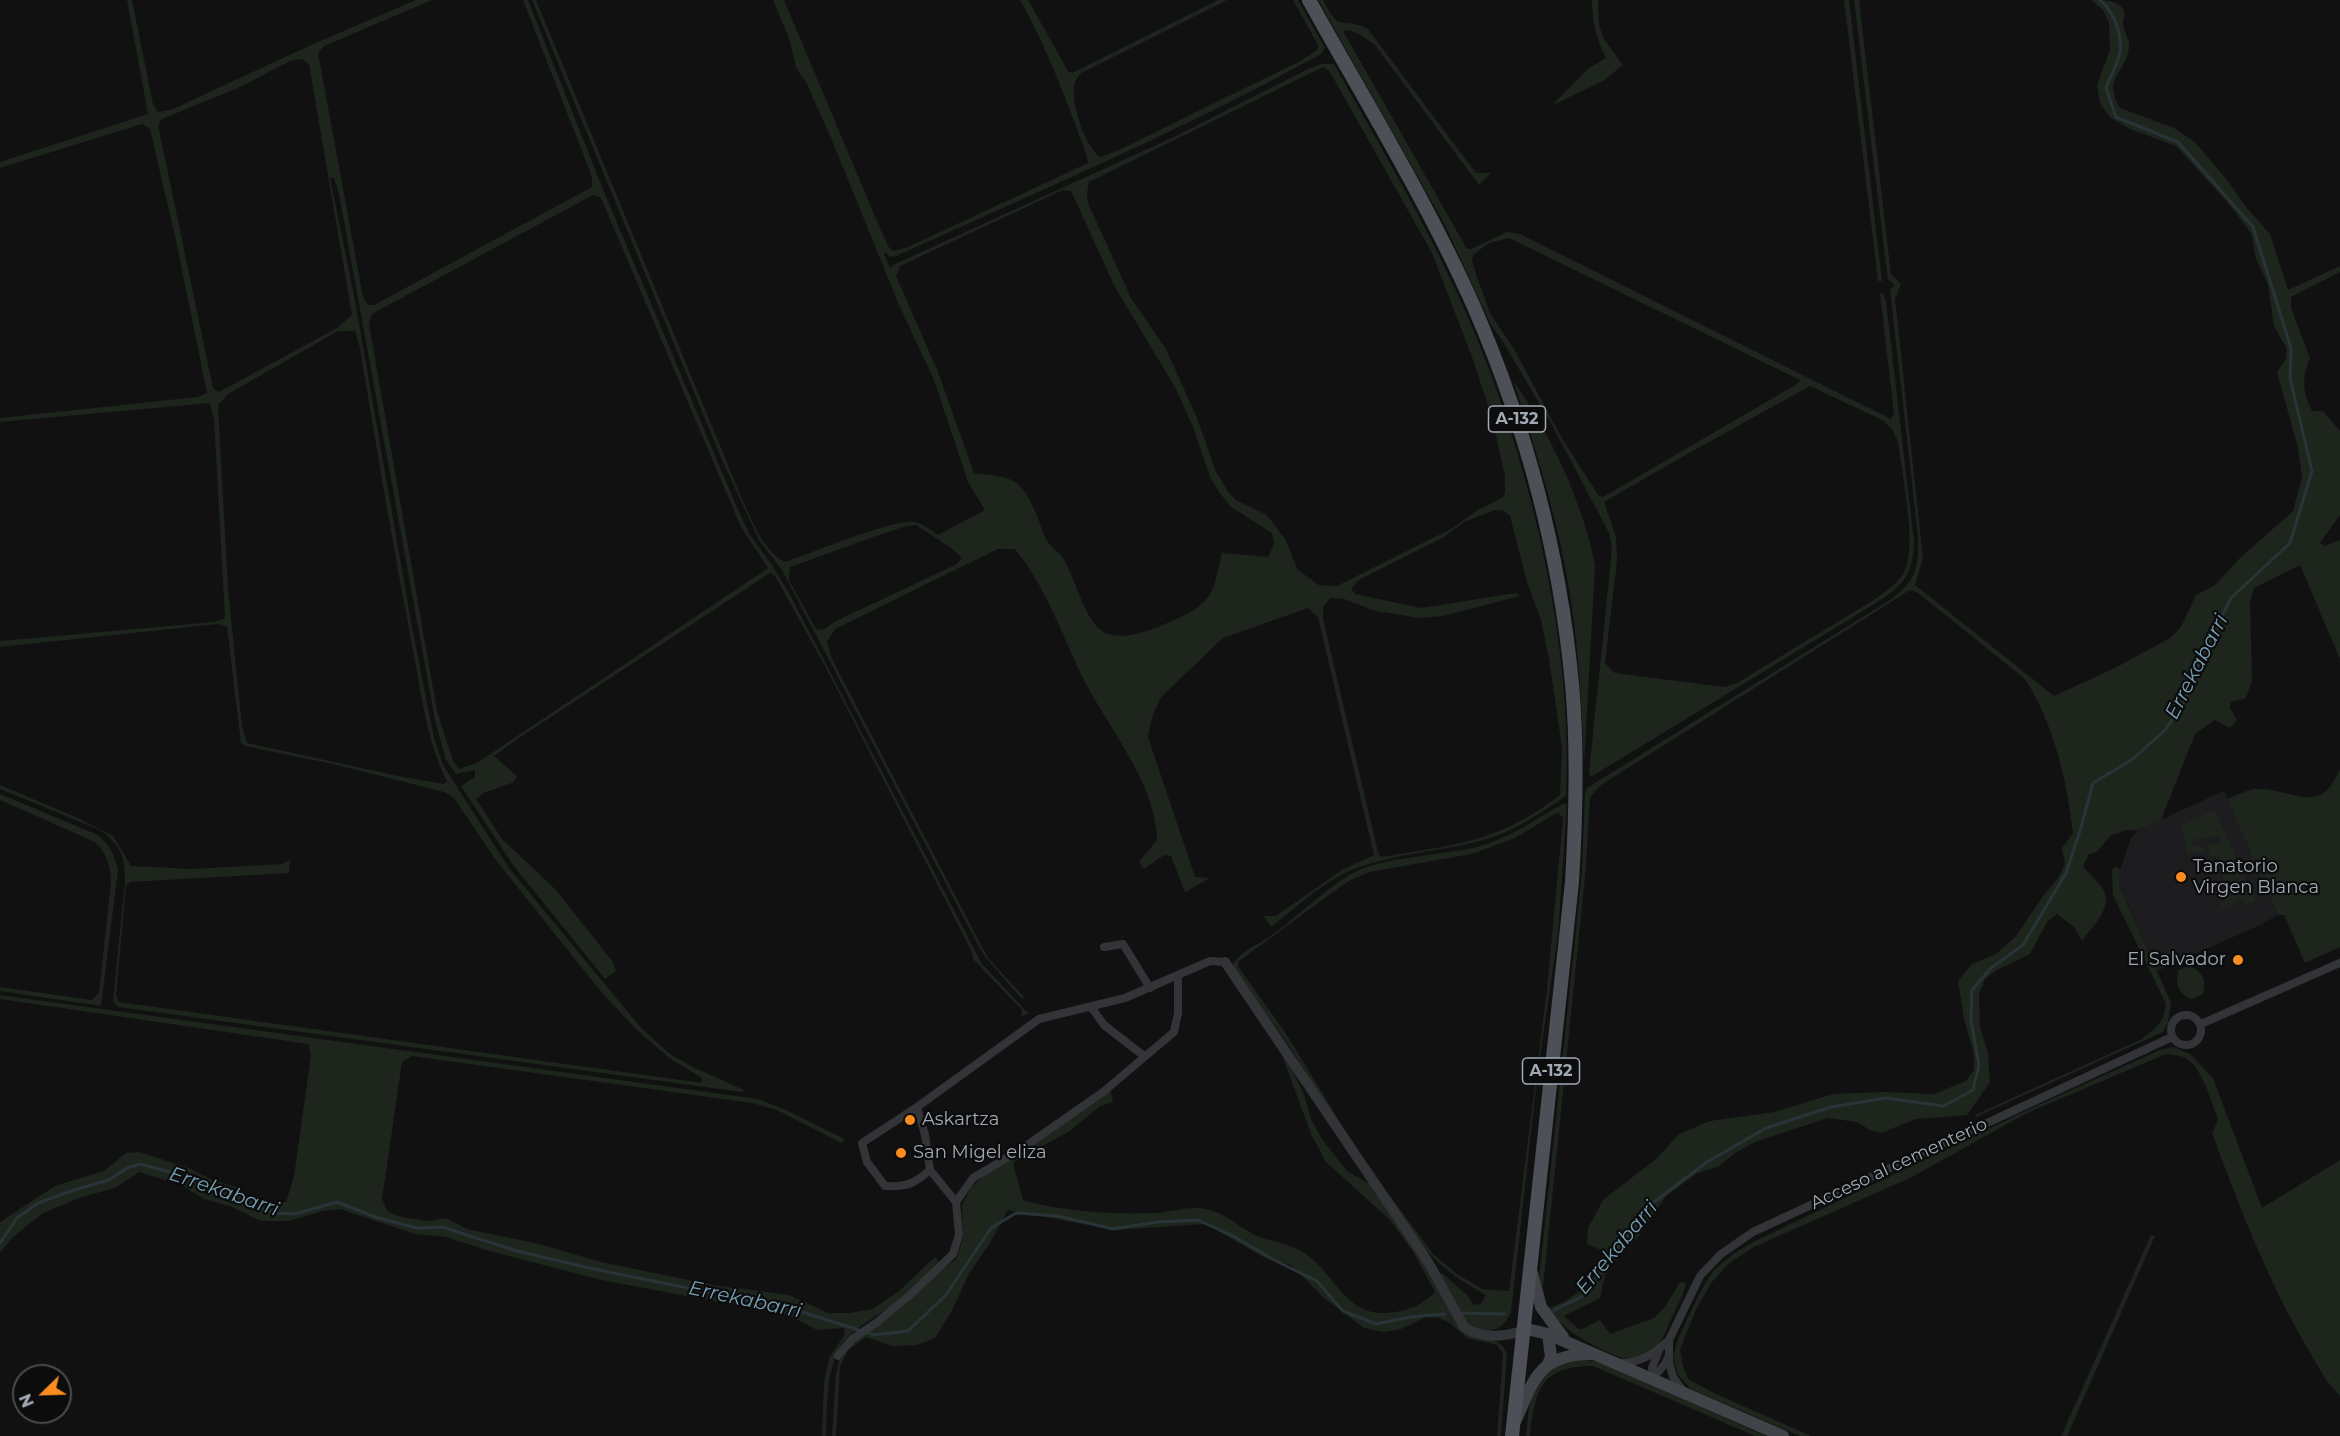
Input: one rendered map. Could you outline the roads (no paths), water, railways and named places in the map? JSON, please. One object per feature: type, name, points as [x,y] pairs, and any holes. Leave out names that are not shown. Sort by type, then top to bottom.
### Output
[{"type":"main road","name":"A-132","points":[[1309,0],[1421,202],[1481,326],[1517,420],[1537,486],[1552,549],[1561,601],[1572,684],[1575,738],[1574,843],[1512,1432]]},
{"type":"main road","points":[[1529,1259],[1541,1307],[1565,1341]]},
{"type":"main road","points":[[1522,1331],[1531,1330],[1548,1334],[1783,1436]]},
{"type":"main road","points":[[1512,1432],[1528,1392],[1551,1357],[1551,1343],[1548,1334]]},
{"type":"main road","points":[[1548,1364],[1563,1357],[1597,1354]]},
{"type":"street","points":[[1104,947],[1123,944],[1149,987]]},
{"type":"street","points":[[930,1170],[915,1183],[899,1187],[885,1186],[867,1162],[862,1143],[917,1107],[1039,1019],[1125,998],[1210,961],[1225,962],[1428,1262],[1464,1327],[1481,1335],[1498,1336],[1522,1331]]},
{"type":"street","points":[[2201,1024],[2340,963]]},
{"type":"street","points":[[956,1202],[973,1178],[1020,1150],[1103,1092],[1174,1032],[1178,1012],[1178,975]]},
{"type":"street","points":[[1091,1007],[1104,1025],[1144,1056]]},
{"type":"street","points":[[2182,1015],[2193,1016],[2201,1024],[2201,1035],[2195,1043],[2180,1044],[2172,1036],[2172,1024],[2182,1015]]},
{"type":"street","name":"Acceso al cementerio","points":[[1669,1340],[1700,1276],[1721,1254],[1753,1232],[2172,1036]]},
{"type":"street","points":[[838,1356],[852,1339],[910,1295],[953,1254],[959,1235],[956,1202],[930,1170],[925,1135],[917,1107]]},
{"type":"street","points":[[1616,1363],[1630,1363],[1644,1359],[1669,1340]]},
{"type":"street","points":[[1669,1340],[1673,1377],[1685,1393]]},
{"type":"street","points":[[1653,1378],[1652,1368],[1659,1349]]},
{"type":"street","points":[[1653,1378],[1665,1364],[1669,1354]]},
{"type":"waterway","name":"Errekabarri","points":[[1554,1310],[1583,1296],[1650,1205],[1707,1162],[1766,1128],[1831,1107],[1886,1098],[1944,1106],[1973,1090],[1979,1065],[1971,1020],[1972,990],[1991,968],[2023,945],[2066,873],[2093,783],[2133,759],[2165,730],[2182,706],[2204,651],[2231,598],[2290,543],[2312,471],[2290,378],[2291,348],[2253,227],[2178,142],[2116,117],[2106,88],[2119,56],[2120,38],[2113,17],[2100,0]]},
{"type":"waterway","name":"Errekabarri","points":[[0,1243],[17,1218],[38,1203],[109,1180],[127,1168],[140,1164],[185,1176],[215,1192],[274,1213],[295,1214],[337,1202],[375,1217],[417,1228],[442,1227],[517,1251],[589,1268],[796,1310],[874,1335],[908,1331],[946,1295],[991,1228],[1016,1213],[1058,1216],[1113,1229],[1157,1222],[1198,1220],[1317,1281],[1343,1311],[1376,1324],[1410,1317],[1445,1314]]},
{"type":"waterway","name":"Errekabarri","points":[[1461,1313],[1505,1314]]},
{"type":"place","name":"Tanatorio Virgen Blanca","points":[[2181,877]]},
{"type":"place","name":"El Salvador","points":[[2238,960]]},
{"type":"place","name":"Askartza","points":[[910,1120]]},
{"type":"place","name":"San Migel eliza","points":[[901,1153]]}]
